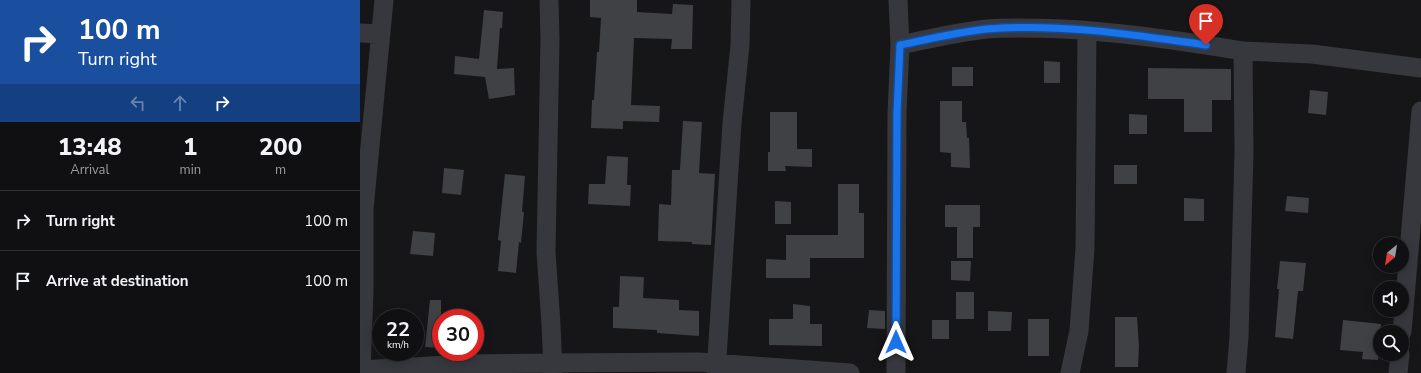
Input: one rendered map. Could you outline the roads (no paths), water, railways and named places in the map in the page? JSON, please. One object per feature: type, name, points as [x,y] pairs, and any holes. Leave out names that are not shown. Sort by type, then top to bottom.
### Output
[{"type":"street","points":[[384,0],[362,209],[364,291],[361,371],[465,364],[552,368],[716,368],[850,373]]},
{"type":"street","points":[[549,0],[550,39],[546,252],[551,324],[552,368]]},
{"type":"street","points":[[716,368],[732,123],[740,45],[741,0]]},
{"type":"street","points":[[896,373],[897,113],[900,45],[898,0]]},
{"type":"street","points":[[900,45],[951,34],[988,29],[1031,28],[1087,30],[1149,37],[1243,51],[1312,54],[1421,68]]},
{"type":"street","points":[[1070,373],[1079,331],[1085,248],[1087,30]]},
{"type":"street","points":[[360,33],[381,34]]},
{"type":"street","points":[[1236,373],[1239,329],[1244,152],[1243,51]]},
{"type":"street","points":[[1403,325],[1421,111]]},
{"type":"street","points":[[1398,373],[1399,361]]}]
